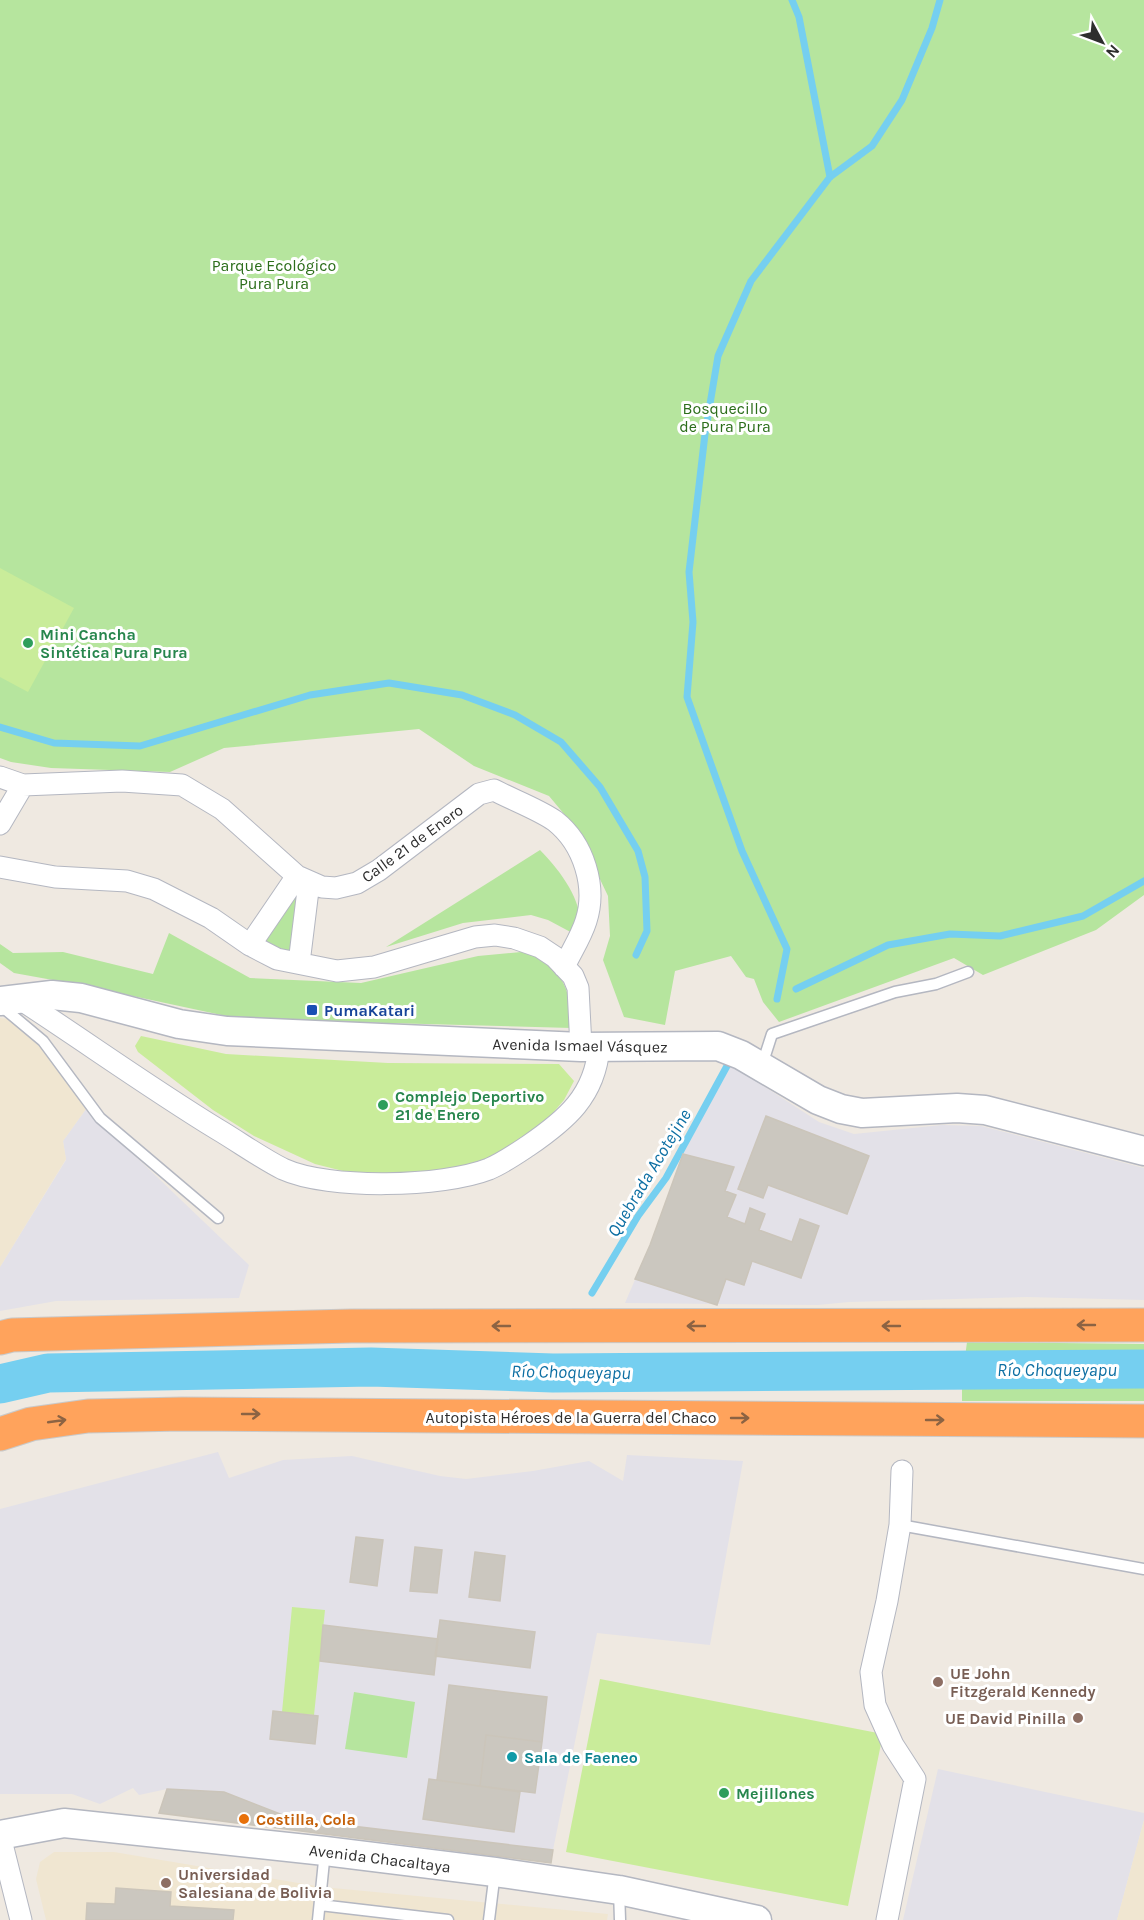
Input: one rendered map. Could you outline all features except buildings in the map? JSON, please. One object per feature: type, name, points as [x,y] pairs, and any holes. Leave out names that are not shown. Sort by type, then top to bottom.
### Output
[{"type":"highway","points":[[0,1338],[12,1335],[89,1332],[351,1326],[1144,1325]]},
{"type":"highway","name":"Autopista Héroes de la Guerra del Chaco","points":[[0,1434],[32,1424],[88,1416],[182,1414],[1144,1421]]},
{"type":"main road","name":"Avenida Ismael Vásquez","points":[[7,1002],[52,995],[81,998],[179,1024],[227,1031],[590,1047],[718,1046],[741,1055],[818,1100],[842,1109],[862,1113],[957,1108],[985,1110],[1144,1150]]},
{"type":"main road","name":"Avenida Chacaltaya","points":[[0,1836],[64,1823],[325,1851],[620,1890],[757,1920]]},
{"type":"street","points":[[0,777],[23,785],[122,781],[182,785],[222,809],[303,879]]},
{"type":"street","points":[[0,824],[23,785]]},
{"type":"street","name":"Calle 21 de Enero","points":[[303,879],[322,887],[336,888],[357,883],[407,850],[479,794],[494,790],[554,820],[565,831],[581,856],[589,881],[590,898],[586,921],[564,967]]},
{"type":"street","points":[[0,867],[55,877],[127,881],[153,889],[211,918],[250,945],[277,958],[337,970],[374,967],[474,937],[495,935],[514,938],[540,947],[555,957],[573,976],[597,1067],[588,1089],[573,1109],[556,1126],[507,1160],[488,1169],[447,1180],[363,1183],[312,1177],[284,1169],[7,1002]]},
{"type":"street","points":[[250,945],[303,879]]},
{"type":"street","points":[[299,963],[303,879]]},
{"type":"street","points":[[887,1920],[915,1779],[893,1745],[875,1705],[871,1672],[887,1601],[900,1525],[902,1472]]},
{"type":"street","points":[[0,1836],[21,1920]]},
{"type":"lane","points":[[761,1068],[772,1034],[895,992],[936,984],[968,972]]},
{"type":"lane","points":[[7,1002],[43,1041],[100,1118],[218,1218]]},
{"type":"lane","points":[[900,1525],[1144,1569]]},
{"type":"lane","points":[[318,1920],[325,1851]]},
{"type":"lane","points":[[489,1920],[495,1872]]},
{"type":"lane","points":[[620,1890],[620,1920]]},
{"type":"lane","points":[[320,1905],[448,1920]]},
{"type":"shaded area","points":[[0,1018],[8,1019],[39,1045],[86,1109],[63,1141],[66,1159],[0,1267]]},
{"type":"shaded area","points":[[731,1065],[819,1122],[854,1134],[942,1125],[981,1126],[1144,1168],[1144,1300],[1027,1297],[849,1302],[818,1305],[625,1303],[650,1245],[683,1154]]},
{"type":"shaded area","points":[[86,1109],[249,1265],[239,1298],[56,1301],[0,1311],[0,1267],[66,1160],[63,1141]]},
{"type":"shaded area","points":[[218,1452],[229,1478],[283,1460],[352,1456],[440,1476],[466,1479],[589,1461],[623,1481],[627,1455],[743,1461],[710,1645],[597,1633],[553,1850],[293,1819],[224,1792],[167,1789],[139,1795],[133,1788],[100,1804],[72,1794],[0,1794],[0,1509]]},
{"type":"shaded area","points":[[938,1769],[1144,1813],[1117,1920],[903,1920]]},
{"type":"shaded area","points":[[1144,1820],[1144,1920],[1117,1920]]},
{"type":"shaded area","name":"Universidad Salesiana de Bolivia","points":[[54,1852],[114,1852],[322,1887],[608,1914],[607,1920],[46,1920],[36,1879],[40,1862]]},
{"type":"green space","name":"Bosquecillo de Pura Pura","points":[[0,0],[1144,0],[1144,895],[1096,930],[983,975],[954,958],[779,1022],[763,1002],[754,979],[746,977],[731,956],[675,971],[665,1025],[624,1017],[603,960],[610,936],[608,896],[575,827],[549,796],[474,766],[419,729],[224,748],[170,772],[51,768],[11,762],[0,758]]},
{"type":"green space","name":"Mini Cancha Sintética Pura Pura","points":[[0,568],[74,608],[28,692],[0,677]]},
{"type":"green space","points":[[540,850],[556,867],[576,901],[580,925],[578,936],[548,920],[531,915],[463,923],[386,947]]},
{"type":"green space","points":[[299,890],[291,952],[262,942]]},
{"type":"green space","points":[[169,933],[250,978],[361,983],[478,956],[532,951],[552,968],[564,984],[572,1028],[240,1019],[14,973],[0,963],[0,944],[13,953],[63,952],[153,974]]},
{"type":"green space","name":"Complejo Deportivo 21 de Enero","points":[[141,1036],[226,1054],[388,1063],[559,1064],[574,1081],[564,1100],[539,1129],[507,1151],[439,1175],[359,1175],[315,1164],[254,1136],[213,1110],[138,1052],[135,1046]]},
{"type":"green space","points":[[967,1342],[1144,1344],[1144,1363],[964,1365]]},
{"type":"green space","points":[[962,1385],[1144,1386],[1144,1401],[962,1401]]},
{"type":"green space","points":[[292,1607],[325,1610],[314,1715],[282,1712]]},
{"type":"green space","name":"Mejillones","points":[[600,1679],[883,1734],[848,1906],[566,1852]]},
{"type":"green space","points":[[354,1692],[415,1702],[407,1758],[345,1749]]},
{"type":"waterway","points":[[792,0],[799,17],[830,177]]},
{"type":"waterway","points":[[777,999],[787,949],[742,851],[687,697],[693,622],[689,572],[705,434],[718,356],[751,281],[830,177],[872,146],[902,100],[932,28],[940,0]]},
{"type":"waterway","points":[[0,727],[54,743],[140,746],[310,695],[389,683],[462,695],[515,715],[561,742],[600,787],[638,851],[645,877],[647,931],[636,955]]},
{"type":"waterway","name":"Quebrada Acotejine","points":[[796,989],[888,945],[950,934],[1000,936],[1083,916],[1144,881]]},
{"type":"waterway","name":"Quebrada Acotejine","points":[[592,1293],[638,1216],[666,1178],[727,1066]]},
{"type":"waterway","name":"Río Choqueyapu","points":[[0,1384],[48,1373],[371,1367],[553,1373],[1144,1369]]},
{"type":"place","name":"Mini Cancha Sintética Pura Pura","points":[[28,643]]},
{"type":"place","name":"PumaKatari","points":[[312,1010]]},
{"type":"place","name":"Complejo Deportivo 21 de Enero","points":[[383,1105]]},
{"type":"place","name":"UE John Fitzgerald Kennedy","points":[[938,1682]]},
{"type":"place","name":"UE David Pinilla","points":[[1078,1718]]},
{"type":"place","name":"Sala de Faeneo","points":[[512,1757]]},
{"type":"place","name":"Mejillones","points":[[724,1793]]},
{"type":"place","name":"Costilla, Cola","points":[[244,1819]]},
{"type":"place","name":"Universidad Salesiana de Bolivia","points":[[166,1883]]},
{"type":"park label","name":"Parque Ecológico Pura Pura","points":[[274,274]]}]
